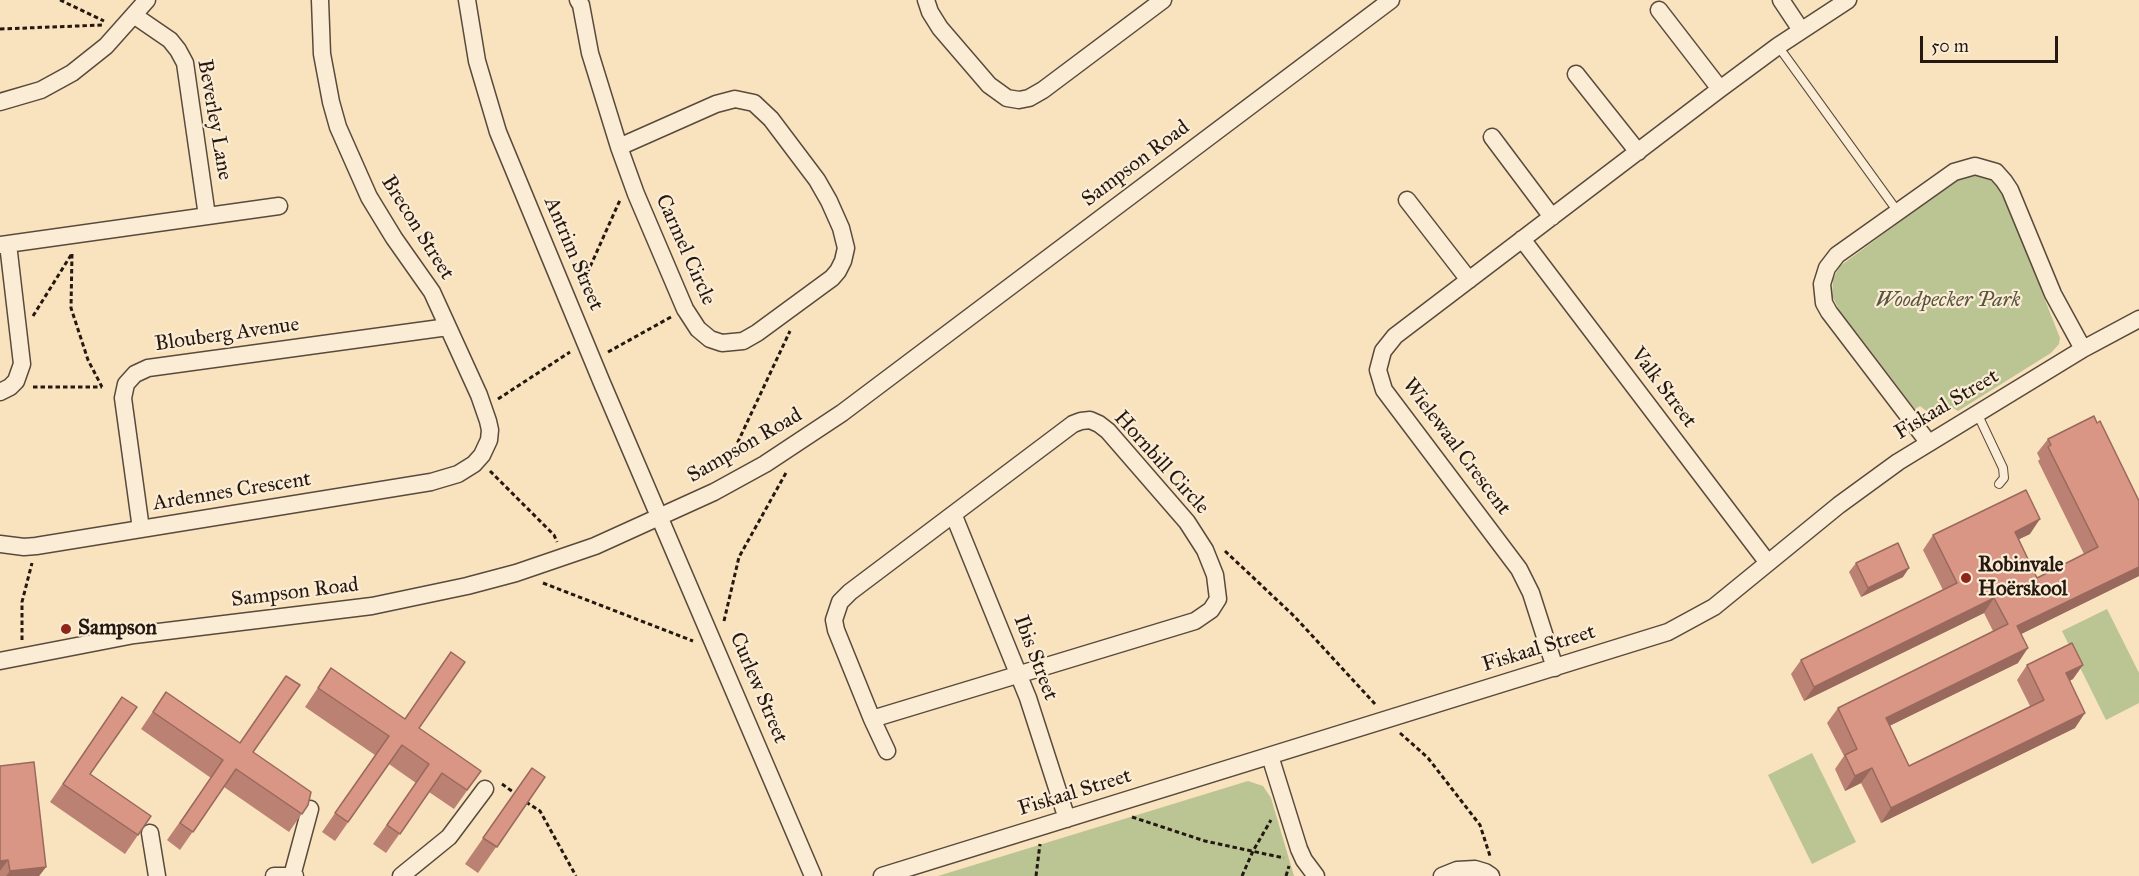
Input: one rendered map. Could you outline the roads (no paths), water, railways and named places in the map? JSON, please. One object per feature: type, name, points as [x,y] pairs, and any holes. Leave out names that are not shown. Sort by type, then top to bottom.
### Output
[{"type":"street","points":[[0,102],[40,90],[72,73],[106,46],[147,0]]},
{"type":"street","name":"Brecon Street","points":[[320,0],[326,76],[331,102],[347,152],[377,211],[424,279],[448,327],[483,408],[490,430],[485,450],[474,464]]},
{"type":"street","name":"Antrim Street","points":[[467,0],[477,62],[501,141],[660,517]]},
{"type":"street","name":"Carmel Circle","points":[[578,0],[581,5],[590,53],[619,147],[632,184],[685,309],[699,329],[710,339],[722,343],[735,343],[751,337],[832,278],[838,271],[846,248],[841,228],[817,180],[771,119],[754,103],[735,99],[716,104],[619,147]]},
{"type":"street","points":[[926,0],[940,28],[989,85],[1007,98],[1019,100],[1029,98],[1043,90],[1162,0]]},
{"type":"street","name":"Sampson Road","points":[[0,661],[134,635],[372,606],[467,586],[563,558],[625,534],[714,492],[773,459],[842,413],[1390,0]]},
{"type":"street","points":[[1782,0],[1801,30]]},
{"type":"street","name":"Wielewaal Crescent","points":[[1555,668],[1531,593],[1519,569],[1390,399],[1380,381],[1380,360],[1388,343],[1468,280],[1778,46],[1848,0]]},
{"type":"street","points":[[1659,10],[1720,89]]},
{"type":"street","name":"Beverley Lane","points":[[135,16],[170,40],[185,63],[207,216]]},
{"type":"street","points":[[1576,74],[1638,152]]},
{"type":"street","points":[[1492,137],[1552,217]]},
{"type":"street","points":[[1928,442],[1829,312],[1822,294],[1824,276],[1831,261],[1954,172],[1975,166],[1996,172],[2010,190],[2054,294],[2083,349]]},
{"type":"street","points":[[1407,200],[1468,280]]},
{"type":"street","points":[[5,389],[20,376],[22,364],[4,245],[279,206]]},
{"type":"street","name":"Valk Street","points":[[1522,239],[1768,563]]},
{"type":"street","name":"Fiskaal Street","points":[[882,876],[1653,638],[1684,625],[1714,606],[1860,488],[1928,442],[2083,349],[2139,319]]},
{"type":"street","name":"Blouberg Avenue","points":[[141,529],[123,398],[126,384],[135,374],[148,368],[448,327]]},
{"type":"street","name":"Hornbill Circle","points":[[872,719],[1186,624],[1205,615],[1218,599],[1215,575],[1206,550],[1187,522],[1108,431],[1090,420],[1081,420],[1073,424],[954,516],[850,592],[840,602],[834,620],[836,630],[872,719],[886,751]]},
{"type":"street","name":"Ardennes Crescent","points":[[0,544],[18,547],[36,546],[431,482],[448,478],[474,464]]},
{"type":"street","name":"Ibis Street","points":[[954,516],[1018,673],[1067,819]]},
{"type":"street","name":"Curlew Street","points":[[660,517],[813,876]]},
{"type":"street","points":[[1270,756],[1299,849],[1316,876]]},
{"type":"street","points":[[401,876],[449,837],[485,789]]},
{"type":"street","points":[[274,876],[294,876],[310,809]]},
{"type":"street","points":[[150,833],[158,876]]},
{"type":"street","points":[[1442,876],[1466,869],[1485,872],[1491,870]]},
{"type":"lane","points":[[1778,46],[1898,212]]},
{"type":"lane","points":[[1977,413],[2003,468],[2005,475],[1999,484]]},
{"type":"place","name":"Robinvale Hoërskool","points":[[1966,578]]},
{"type":"place","name":"Sampson","points":[[66,629]]},
{"type":"park label","name":"Woodpecker Park","points":[[1948,301]]}]
